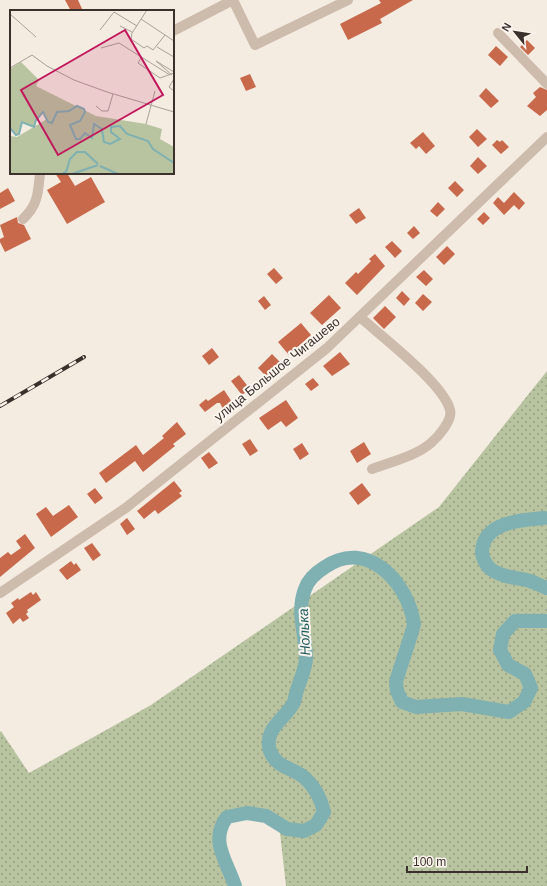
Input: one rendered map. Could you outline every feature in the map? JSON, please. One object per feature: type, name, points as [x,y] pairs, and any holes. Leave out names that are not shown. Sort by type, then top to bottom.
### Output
[{"type":"street","points":[[174,30],[233,0],[255,45],[348,0]]},
{"type":"street","points":[[498,33],[547,84]]},
{"type":"street","name":"улица Большое Чигашево","points":[[0,593],[127,507],[327,348],[547,137]]},
{"type":"street","points":[[23,219],[34,209],[39,190],[40,174]]},
{"type":"street","points":[[360,317],[422,371],[442,393],[450,410],[448,422],[431,444],[413,453],[372,469]]},
{"type":"green space","points":[[547,371],[547,886],[286,886],[279,824],[260,816],[241,815],[227,817],[220,834],[221,851],[235,886],[0,886],[1,731],[29,773],[151,705],[439,507]]},
{"type":"building","points":[[65,0],[78,0],[83,10],[70,10]]},
{"type":"building","points":[[379,0],[413,0],[380,19],[382,23],[348,40],[340,24],[381,3]]},
{"type":"building","points":[[527,40],[535,48],[528,55],[520,47]]},
{"type":"building","points":[[496,46],[508,57],[500,66],[488,55]]},
{"type":"building","points":[[250,74],[256,87],[246,91],[240,78]]},
{"type":"building","points":[[540,87],[547,90],[547,110],[540,116],[527,106],[536,97],[533,93]]},
{"type":"building","points":[[486,88],[499,101],[491,108],[479,96]]},
{"type":"building","points":[[477,129],[487,139],[478,147],[469,137]]},
{"type":"building","points":[[423,132],[435,146],[426,154],[419,146],[416,149],[410,143]]},
{"type":"building","points":[[497,140],[500,142],[502,140],[509,147],[501,154],[492,145]]},
{"type":"building","points":[[478,157],[487,166],[478,174],[470,166]]},
{"type":"building","points":[[56,174],[68,174],[75,186],[91,177],[105,202],[67,224],[47,190],[61,182]]},
{"type":"building","points":[[455,181],[464,190],[457,197],[448,188]]},
{"type":"building","points":[[8,188],[15,201],[0,209],[0,193]]},
{"type":"building","points":[[514,192],[525,203],[519,210],[514,205],[504,215],[493,203],[498,197],[504,203]]},
{"type":"building","points":[[438,202],[445,209],[437,217],[430,211]]},
{"type":"building","points":[[359,208],[366,218],[356,224],[349,215]]},
{"type":"building","points":[[484,212],[490,218],[483,225],[477,219]]},
{"type":"building","points":[[17,217],[18,223],[24,225],[31,239],[5,252],[0,242],[0,239],[4,237],[0,225]]},
{"type":"building","points":[[414,226],[420,233],[413,239],[407,233]]},
{"type":"building","points":[[392,241],[402,251],[395,258],[385,247]]},
{"type":"building","points":[[447,246],[455,254],[444,265],[436,257]]},
{"type":"building","points":[[375,254],[385,266],[357,295],[345,283],[356,272],[358,274],[371,261],[369,259]]},
{"type":"building","points":[[274,268],[283,278],[276,284],[267,274]]},
{"type":"building","points":[[424,270],[433,279],[426,286],[416,277]]},
{"type":"building","points":[[402,291],[410,299],[404,306],[396,298]]},
{"type":"building","points":[[423,294],[432,302],[423,311],[415,303]]},
{"type":"building","points":[[329,295],[341,308],[322,325],[310,313]]},
{"type":"building","points":[[264,296],[271,305],[265,310],[258,301]]},
{"type":"building","points":[[385,306],[396,317],[384,329],[373,318]]},
{"type":"building","points":[[301,323],[311,335],[289,355],[278,342]]},
{"type":"building","points":[[212,348],[219,357],[209,365],[202,356]]},
{"type":"building","points":[[340,352],[350,364],[332,376],[323,366]]},
{"type":"building","points":[[272,354],[281,363],[266,376],[258,368]]},
{"type":"building","points":[[239,375],[250,389],[242,395],[231,381]]},
{"type":"building","points":[[313,378],[319,385],[311,391],[305,384]]},
{"type":"building","points":[[224,390],[232,402],[223,409],[220,403],[217,403],[205,412],[199,405],[206,399],[208,401]]},
{"type":"building","points":[[286,400],[298,418],[286,427],[281,421],[268,430],[259,418]]},
{"type":"building","points":[[177,422],[186,434],[173,444],[175,446],[143,472],[135,461],[106,483],[99,473],[136,445],[143,455],[164,438],[162,436]]},
{"type":"building","points":[[250,439],[258,451],[250,456],[242,444]]},
{"type":"building","points":[[364,442],[371,454],[357,463],[350,451]]},
{"type":"building","points":[[302,443],[309,454],[300,460],[293,449]]},
{"type":"building","points":[[209,452],[218,463],[209,469],[201,458]]},
{"type":"building","points":[[174,481],[182,491],[179,493],[182,496],[158,514],[155,510],[144,519],[137,511]]},
{"type":"building","points":[[362,483],[371,495],[358,505],[349,493]]},
{"type":"building","points":[[95,488],[103,498],[95,504],[87,494]]},
{"type":"building","points":[[69,505],[78,517],[51,537],[36,514],[46,507],[53,516]]},
{"type":"building","points":[[127,518],[135,529],[127,535],[120,524]]},
{"type":"building","points":[[25,534],[35,548],[0,577],[0,558],[8,552],[11,555],[21,548],[16,541]]},
{"type":"building","points":[[92,543],[101,555],[93,561],[84,548]]},
{"type":"building","points":[[71,561],[74,565],[76,563],[81,570],[67,580],[59,570]]},
{"type":"building","points":[[31,592],[33,595],[36,592],[41,600],[27,610],[28,612],[26,614],[29,618],[23,622],[20,618],[13,624],[6,613],[14,607],[11,603],[18,598],[19,600]]},
{"type":"waterway","name":"Нолька","points":[[544,518],[505,524],[489,534],[484,542],[482,552],[487,565],[490,569],[497,573],[530,581],[547,588]]},
{"type":"waterway","name":"Нолька","points":[[235,886],[224,860],[220,843],[222,826],[227,817],[247,813],[266,816],[287,829],[304,831],[316,825],[324,812],[321,802],[312,785],[301,775],[276,761],[270,751],[269,743],[272,730],[294,702],[304,670],[306,662],[306,649],[301,606],[306,586],[316,574],[325,567],[341,559],[356,558],[370,561],[383,569],[394,580],[403,593],[410,608],[414,624],[396,682],[397,691],[402,702],[416,707],[462,704],[509,712],[524,702],[531,688],[525,674],[508,665],[500,650],[503,634],[515,621],[547,621]]},
{"type":"railway","points":[[0,406],[84,357]]}]
